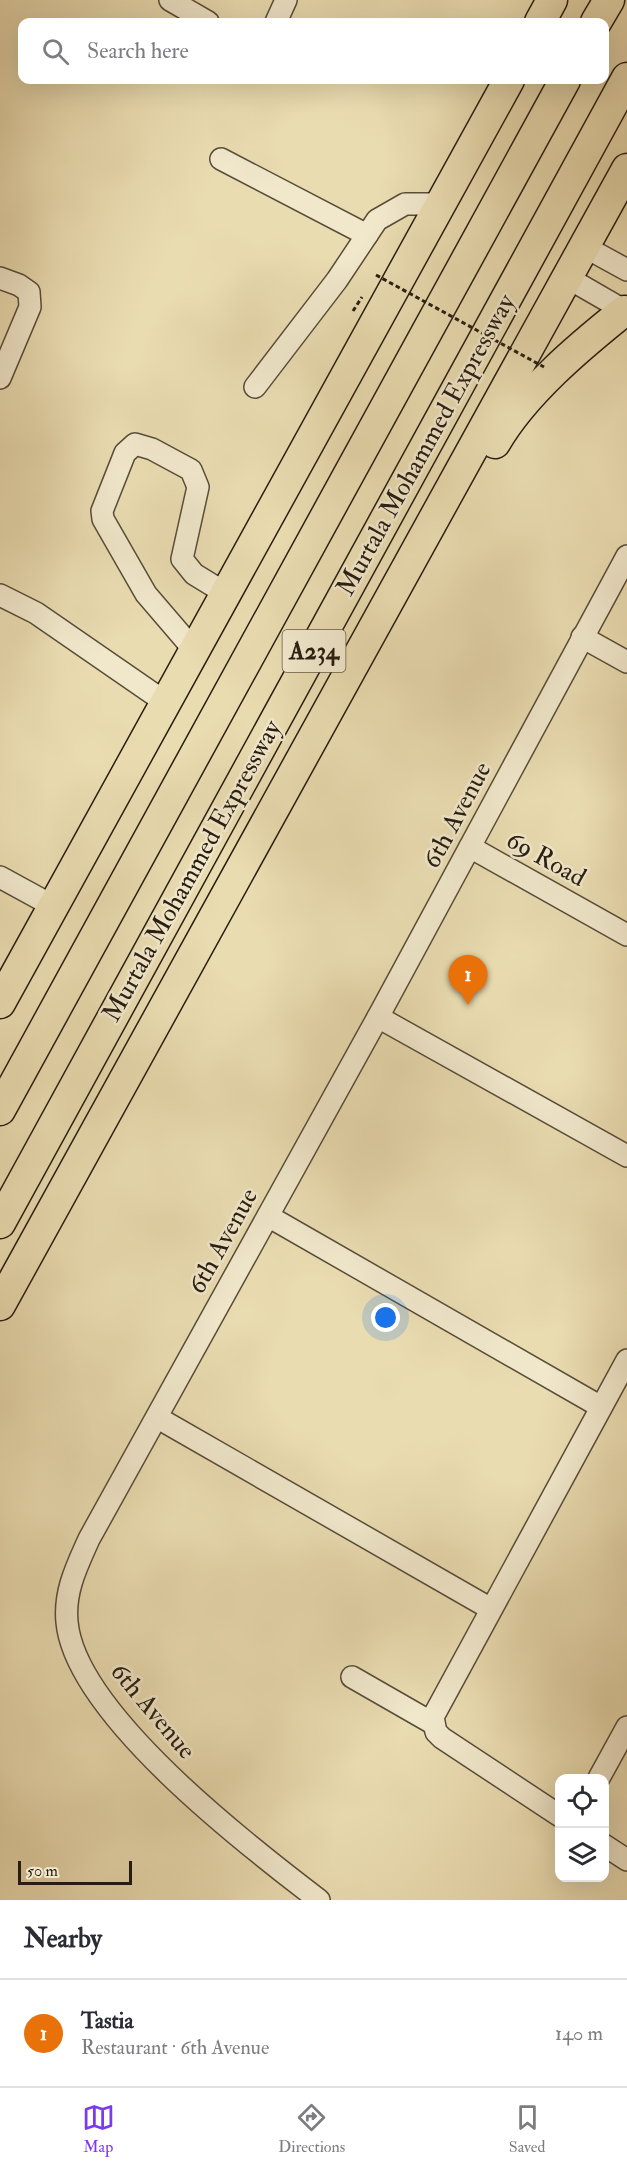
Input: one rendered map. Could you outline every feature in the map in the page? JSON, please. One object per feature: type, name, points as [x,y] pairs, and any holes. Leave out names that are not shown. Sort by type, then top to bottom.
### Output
[{"type":"highway","points":[[542,18],[552,0]]},
{"type":"highway","points":[[598,18],[609,0]]},
{"type":"highway","name":"Murtala Mohammed Expressway","points":[[0,1223],[627,78]]},
{"type":"highway","points":[[0,1003],[507,84]]},
{"type":"highway","name":"Murtala Mohammed Expressway","points":[[0,1110],[563,84]]},
{"type":"highway","name":"Murtala Mohammed Expressway","points":[[0,1305],[627,169]]},
{"type":"highway","points":[[370,633],[408,591],[500,434],[521,407],[588,340],[625,312]]},
{"type":"street","points":[[170,0],[201,18]]},
{"type":"street","points":[[278,18],[286,0]]},
{"type":"street","points":[[221,159],[367,235]]},
{"type":"street","points":[[255,387],[337,280],[377,220],[405,204],[441,204]]},
{"type":"street","points":[[585,247],[627,270]]},
{"type":"street","points":[[0,278],[19,285],[29,292],[30,307],[0,378]]},
{"type":"street","points":[[568,278],[625,312]]},
{"type":"street","points":[[194,650],[146,594],[103,519],[102,511],[125,453],[135,444],[152,449],[191,470],[198,487],[182,559],[194,574],[225,593]]},
{"type":"street","name":"6th Avenue","points":[[319,1900],[263,1857],[162,1767],[105,1704],[86,1674],[73,1646],[67,1623],[71,1580],[89,1539],[378,1017],[627,556]]},
{"type":"street","points":[[0,595],[36,613],[165,702]]},
{"type":"street","points":[[582,638],[627,662]]},
{"type":"street","name":"69 Road","points":[[470,848],[627,934]]},
{"type":"street","points":[[0,877],[53,906]]},
{"type":"street","points":[[378,1017],[627,1156]]},
{"type":"street","points":[[268,1216],[601,1407]]},
{"type":"street","points":[[555,1813],[442,1738],[436,1732],[433,1717],[627,1360]]},
{"type":"street","points":[[158,1418],[491,1609]]},
{"type":"street","points":[[352,1677],[434,1724]]},
{"type":"street","points":[[602,1774],[627,1727]]},
{"type":"street","points":[[609,1848],[627,1860]]},
{"type":"path","points":[[376,275],[544,367]]},
{"type":"place","name":"Tastia","points":[[468,1005]]}]
